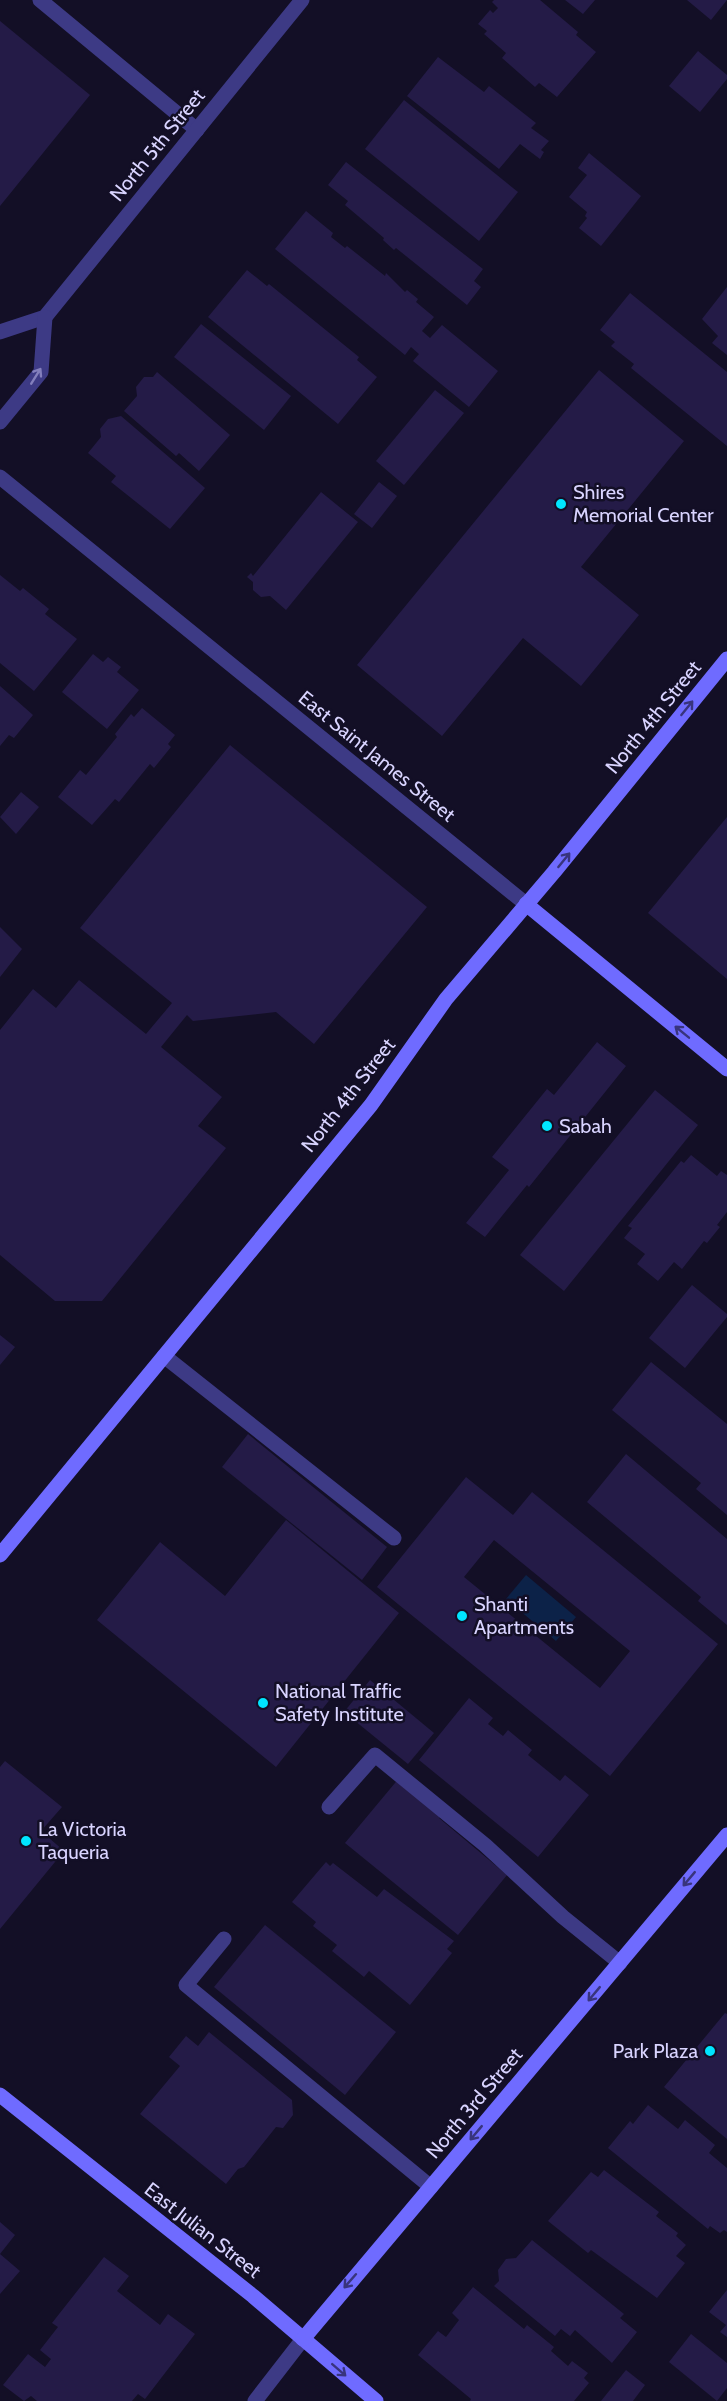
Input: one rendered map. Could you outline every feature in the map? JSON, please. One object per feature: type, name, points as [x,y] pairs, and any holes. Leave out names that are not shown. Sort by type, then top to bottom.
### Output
[{"type":"main road","name":"North 4th Street","points":[[0,1555],[371,1105],[446,999],[727,659]]},
{"type":"main road","name":"East Saint James Street","points":[[526,904],[727,1069]]},
{"type":"main road","name":"North 3rd Street","points":[[303,2339],[727,1835]]},
{"type":"main road","name":"East Julian Street","points":[[0,2096],[303,2339],[376,2401]]},
{"type":"street","points":[[40,0],[196,130]]},
{"type":"street","name":"North 5th Street","points":[[45,317],[302,0]]},
{"type":"street","points":[[0,332],[45,317],[41,372],[0,422]]},
{"type":"street","name":"East Saint James Street","points":[[0,477],[526,904]]},
{"type":"street","points":[[164,1356],[394,1538]]},
{"type":"street","points":[[329,1807],[375,1755],[485,1845],[563,1917],[620,1963]]},
{"type":"street","points":[[224,1939],[186,1985],[431,2187]]},
{"type":"street","name":"North 3rd Street","points":[[255,2401],[303,2339]]},
{"type":"water","points":[[526,1575],[576,1617],[556,1641],[506,1599]]},
{"type":"building","points":[[494,0],[540,0],[578,32],[576,35],[596,52],[557,97],[539,83],[535,87],[502,58],[506,53],[484,34],[487,31],[478,24],[490,10],[493,13],[498,8],[492,2]]},
{"type":"building","points":[[565,0],[595,0],[583,14]]},
{"type":"building","points":[[687,0],[727,0],[711,20]]},
{"type":"building","points":[[0,21],[90,95],[0,206]]},
{"type":"building","points":[[698,51],[727,75],[727,79],[700,112],[669,86]]},
{"type":"building","points":[[438,57],[484,92],[489,86],[536,123],[531,128],[549,141],[541,150],[544,152],[540,159],[520,144],[499,169],[407,96]]},
{"type":"building","points":[[404,100],[518,192],[479,241],[365,149]]},
{"type":"building","points":[[589,153],[641,196],[601,246],[579,228],[587,218],[585,216],[587,212],[569,197],[587,175],[578,168]]},
{"type":"building","points":[[346,162],[483,269],[474,281],[481,287],[467,305],[396,248],[394,250],[383,240],[384,238],[345,205],[348,201],[328,185]]},
{"type":"building","points":[[306,211],[333,233],[331,237],[345,248],[347,246],[385,276],[386,273],[405,292],[407,290],[418,299],[416,302],[434,317],[422,331],[430,338],[442,325],[498,371],[469,407],[413,361],[419,354],[411,347],[405,355],[275,249]]},
{"type":"building","points":[[247,270],[267,286],[269,284],[359,357],[357,360],[377,377],[338,424],[208,317]]},
{"type":"building","points":[[727,287],[727,355],[712,343],[718,336],[702,319]]},
{"type":"building","points":[[630,293],[727,372],[727,446],[631,368],[634,364],[611,346],[615,342],[600,330]]},
{"type":"building","points":[[201,324],[291,396],[264,430],[174,357]]},
{"type":"building","name":"Shires Memorial Center","points":[[599,370],[684,441],[581,567],[639,615],[581,686],[523,638],[442,736],[357,665]]},
{"type":"building","points":[[157,372],[230,435],[199,471],[179,453],[176,456],[124,411],[137,396],[136,387],[144,377],[153,377]]},
{"type":"building","points":[[435,390],[464,413],[404,485],[376,461]]},
{"type":"building","points":[[121,416],[205,488],[170,529],[111,482],[116,476],[88,453],[101,437],[100,429],[108,419]]},
{"type":"building","points":[[379,482],[397,496],[372,528],[354,514]]},
{"type":"building","points":[[321,492],[358,522],[286,610],[270,596],[261,597],[253,590],[253,582],[247,577],[251,573],[253,576]]},
{"type":"building","points":[[0,575],[20,591],[23,588],[49,609],[45,614],[77,639],[34,691],[0,663]]},
{"type":"building","points":[[93,654],[103,662],[108,657],[121,667],[117,672],[139,690],[107,729],[62,692]]},
{"type":"building","points":[[0,686],[33,715],[14,738],[9,735],[0,746]]},
{"type":"building","points":[[142,708],[175,735],[168,744],[171,747],[154,768],[150,764],[119,802],[115,799],[92,825],[58,797],[80,770],[86,775],[117,737],[115,734],[131,714],[134,717]]},
{"type":"building","points":[[230,745],[427,907],[314,1044],[276,1012],[193,1021],[187,1015],[161,1047],[222,1097],[198,1126],[226,1148],[102,1301],[55,1301],[0,1255],[0,1030],[33,989],[56,1008],[79,980],[146,1034],[172,1003],[80,928]]},
{"type":"building","points":[[21,792],[39,807],[16,834],[0,817]]},
{"type":"building","points":[[727,817],[727,979],[648,913]]},
{"type":"building","points":[[0,927],[22,949],[0,977]]},
{"type":"building","name":"Sabah","points":[[597,1042],[626,1066],[529,1187],[527,1185],[485,1237],[466,1223],[509,1170],[492,1157],[547,1089],[554,1095]]},
{"type":"building","points":[[655,1090],[698,1125],[564,1291],[520,1255]]},
{"type":"building","points":[[691,1155],[717,1176],[721,1171],[727,1175],[727,1212],[717,1225],[720,1227],[707,1243],[704,1241],[682,1269],[674,1262],[658,1281],[637,1264],[645,1254],[624,1238],[632,1228],[628,1226],[681,1161],[684,1163]]},
{"type":"building","points":[[692,1285],[727,1314],[727,1317],[685,1368],[649,1338]]},
{"type":"building","points":[[0,1335],[15,1347],[0,1365]]},
{"type":"building","points":[[651,1362],[727,1424],[727,1515],[696,1489],[701,1483],[612,1410]]},
{"type":"building","points":[[248,1434],[387,1547],[362,1580],[222,1467]]},
{"type":"building","points":[[626,1454],[727,1539],[727,1625],[698,1601],[701,1597],[587,1502]]},
{"type":"building","name":"Shanti Apartments","points":[[466,1477],[513,1515],[532,1492],[718,1644],[610,1776],[377,1587]],"holes":[[[494,1540],[630,1651],[600,1688],[464,1577]]]},
{"type":"building","name":"National Traffic Safety Institute","points":[[286,1520],[399,1613],[276,1767],[97,1620],[160,1542],[225,1596]]},
{"type":"building","points":[[370,1680],[434,1733],[408,1764],[344,1712]]},
{"type":"building","points":[[469,1698],[493,1718],[488,1724],[503,1736],[508,1730],[532,1750],[528,1755],[560,1781],[565,1775],[589,1795],[538,1857],[419,1760]]},
{"type":"building","name":"La Victoria Taqueria","points":[[5,1761],[62,1807],[41,1831],[64,1851],[0,1929],[0,1767]]},
{"type":"building","points":[[400,1777],[444,1813],[439,1818],[507,1875],[458,1935],[345,1843]]},
{"type":"building","points":[[326,1862],[330,1866],[333,1863],[377,1897],[384,1889],[454,1941],[447,1949],[452,1953],[410,2005],[369,1971],[364,1977],[332,1951],[337,1945],[313,1926],[316,1922],[292,1902]]},
{"type":"building","points":[[265,1925],[396,2032],[345,2095],[214,1987]]},
{"type":"building","name":"Park Plaza","points":[[725,2013],[727,2014],[727,2139],[664,2087]]},
{"type":"building","points":[[209,2032],[292,2100],[293,2115],[283,2128],[276,2127],[244,2167],[238,2169],[226,2184],[140,2114],[180,2066],[169,2057],[186,2036],[198,2046]]},
{"type":"building","points":[[648,2105],[678,2129],[685,2120],[715,2145],[709,2153],[727,2168],[727,2232],[724,2230],[720,2233],[710,2226],[708,2229],[608,2148],[630,2121],[633,2124]]},
{"type":"building","points":[[604,2170],[659,2212],[656,2216],[678,2233],[676,2236],[686,2245],[676,2256],[685,2263],[657,2298],[591,2250],[588,2253],[548,2221],[591,2172],[598,2177]]},
{"type":"building","points":[[0,2222],[15,2235],[0,2254]]},
{"type":"building","points":[[532,2240],[624,2314],[620,2318],[637,2332],[612,2363],[575,2330],[570,2336],[561,2329],[555,2336],[494,2286],[499,2281],[498,2270],[506,2259],[516,2258]]},
{"type":"building","points":[[0,2254],[20,2271],[0,2294]]},
{"type":"building","points":[[104,2257],[129,2276],[117,2291],[160,2325],[168,2314],[195,2334],[145,2399],[138,2394],[132,2401],[37,2401],[31,2396],[24,2401],[3,2385],[28,2354],[45,2367],[51,2359],[40,2350],[58,2327],[52,2323]]},
{"type":"building","points":[[473,2287],[524,2329],[527,2325],[554,2347],[551,2351],[568,2366],[572,2361],[588,2373],[584,2378],[589,2383],[574,2401],[470,2401],[471,2399],[418,2355],[438,2331],[446,2337],[459,2320],[452,2313]]},
{"type":"building","points":[[727,2290],[727,2337],[720,2332],[726,2325],[709,2312]]},
{"type":"building","points":[[691,2334],[727,2363],[727,2388],[717,2401],[669,2362]]},
{"type":"building","points":[[626,2370],[645,2385],[633,2401],[601,2401]]},
{"type":"place","name":"Shires Memorial Center","points":[[561,504]]},
{"type":"place","name":"Sabah","points":[[547,1126]]},
{"type":"place","name":"Shanti Apartments","points":[[462,1616]]},
{"type":"place","name":"National Traffic Safety Institute","points":[[263,1703]]},
{"type":"place","name":"La Victoria Taqueria","points":[[26,1841]]},
{"type":"place","name":"Park Plaza","points":[[710,2051]]}]
